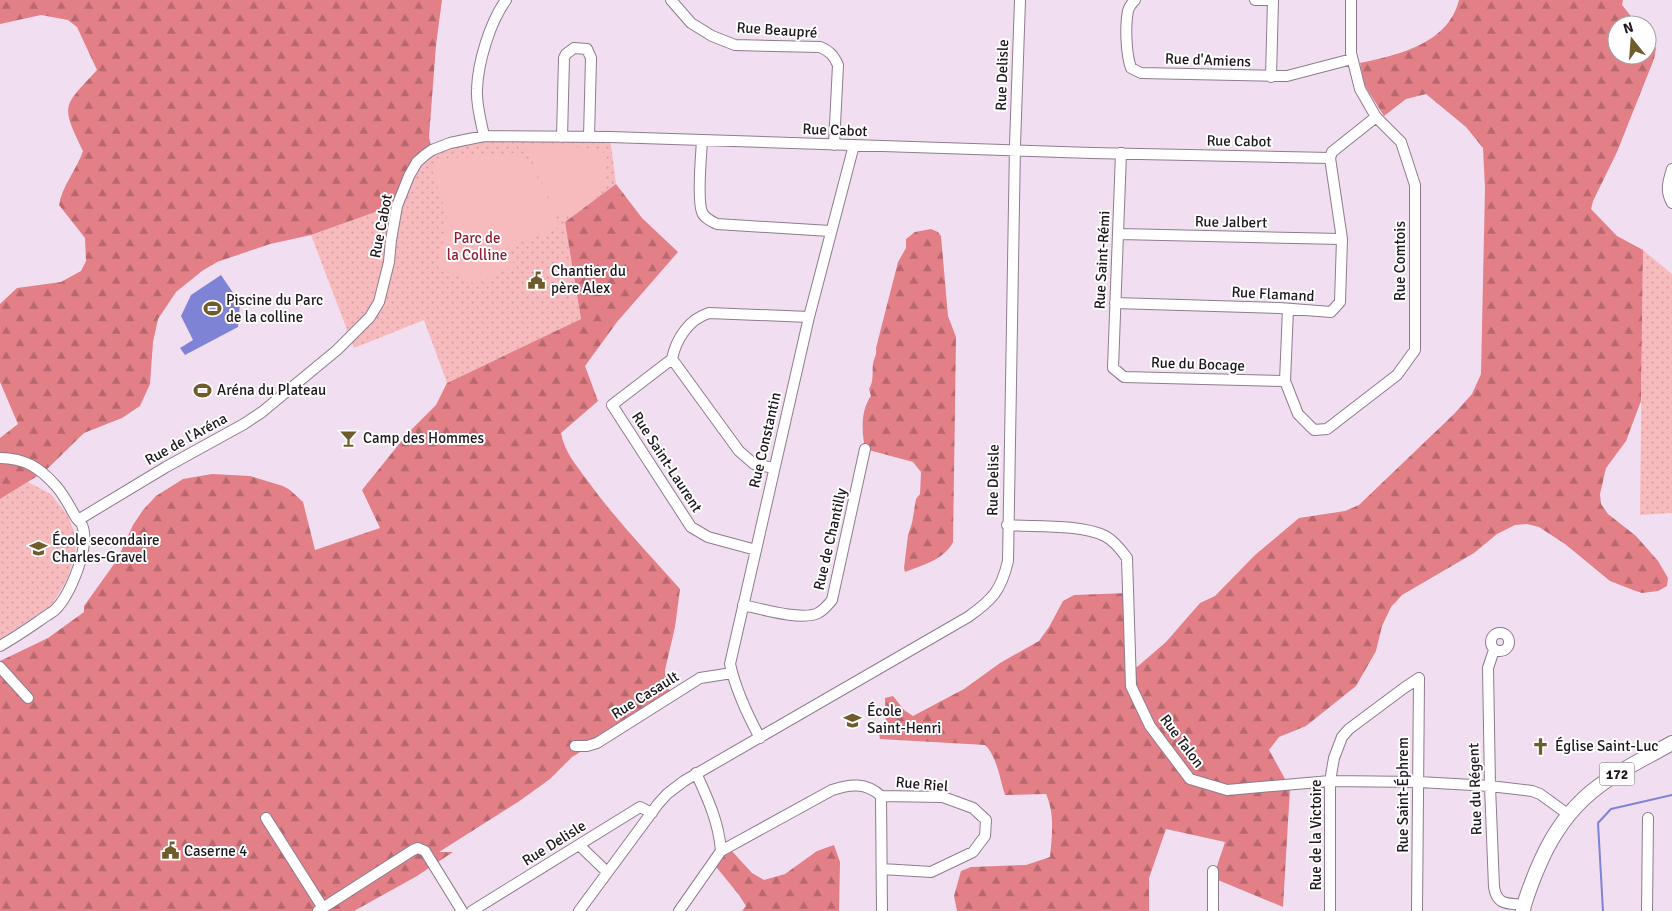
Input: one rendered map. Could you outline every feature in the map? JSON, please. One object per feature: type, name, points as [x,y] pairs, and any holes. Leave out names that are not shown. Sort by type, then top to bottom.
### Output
[{"type":"main road","name":"172","points":[[1524,908],[1540,860],[1549,842],[1568,815],[1585,797],[1600,785],[1672,743]]},
{"type":"street","points":[[484,136],[478,107],[478,74],[485,46],[506,0]]},
{"type":"street","name":"Rue Beaupré","points":[[671,0],[691,23],[712,36],[735,45],[820,47],[829,51],[834,56],[838,65],[834,144]]},
{"type":"street","name":"Rue Delisle","points":[[579,911],[667,794],[696,773],[968,617],[991,599],[1001,584],[1008,561],[1007,525],[1015,150],[1020,0]]},
{"type":"street","name":"Rue d'Amiens","points":[[1135,0],[1128,12],[1127,37],[1129,60],[1132,68],[1141,73],[1287,76],[1352,59]]},
{"type":"street","points":[[1255,0],[1273,0],[1271,77]]},
{"type":"street","name":"Rue Comtois","points":[[1286,381],[1298,414],[1314,430],[1327,429],[1397,375],[1415,350],[1415,185],[1401,142],[1376,117],[1360,89],[1351,54],[1351,0]]},
{"type":"street","points":[[562,137],[564,58],[574,48],[587,49],[591,58],[589,137]]},
{"type":"street","points":[[1330,158],[1332,152],[1376,117]]},
{"type":"street","name":"Rue Cabot","points":[[382,290],[389,262],[397,206],[406,181],[417,162],[432,150],[450,143],[484,136],[589,137],[1330,158]]},
{"type":"street","points":[[702,141],[700,201],[702,213],[708,219],[717,224],[830,231]]},
{"type":"street","name":"Rue Constantin","points":[[760,738],[741,701],[730,664],[809,317],[854,145]]},
{"type":"street","name":"Rue Saint-Rémi","points":[[1113,368],[1121,153]]},
{"type":"street","name":"Rue Flamand","points":[[1115,302],[1270,307],[1331,312],[1340,302],[1342,239],[1330,158]]},
{"type":"street","points":[[1672,169],[1667,184],[1667,191],[1672,203]]},
{"type":"street","name":"Rue Jalbert","points":[[1119,234],[1342,239]]},
{"type":"street","name":"Rue de l'Aréna","points":[[78,520],[262,412],[337,350],[370,317],[379,302],[382,290]]},
{"type":"street","points":[[1286,381],[1288,309]]},
{"type":"street","points":[[774,468],[754,464],[739,452],[672,359],[674,348],[681,335],[692,323],[705,314],[714,312],[809,317]]},
{"type":"street","name":"Rue Saint-Laurent","points":[[672,359],[612,405],[691,527],[708,537],[756,550]]},
{"type":"street","name":"Rue du Bocage","points":[[1113,368],[1124,377],[1286,381]]},
{"type":"street","name":"Rue de Chantilly","points":[[743,605],[797,615],[811,615],[818,613],[832,600],[865,450]]},
{"type":"street","points":[[0,458],[23,462],[44,472],[60,490],[82,524],[82,548],[76,575],[70,588],[55,610],[0,646]]},
{"type":"street","name":"Rue Talon","points":[[1007,525],[1082,529],[1106,536],[1127,558],[1131,686],[1150,726],[1190,779],[1227,790],[1330,781],[1419,782],[1490,786],[1532,791],[1540,794],[1568,815]]},
{"type":"street","name":"Rue du Régent","points":[[1494,650],[1488,668],[1490,786],[1495,896],[1504,903],[1524,908]]},
{"type":"street","points":[[0,667],[28,698]]},
{"type":"street","name":"Rue Casault","points":[[575,746],[587,746],[597,743],[700,678],[732,673]]},
{"type":"street","name":"Rue de la Victoire","points":[[1330,911],[1330,781],[1334,758],[1342,737],[1346,733],[1418,678]]},
{"type":"street","name":"Rue Saint-Éphrem","points":[[1418,678],[1418,911]]},
{"type":"street","points":[[696,773],[710,803],[720,838],[721,851]]},
{"type":"street","name":"Rue Riel","points":[[679,911],[721,851],[832,790],[856,784],[876,791],[881,796],[943,797],[973,808],[986,820],[985,836],[973,852],[931,872],[882,869]]},
{"type":"street","points":[[881,796],[882,911]]},
{"type":"street","name":"Rue Delisle","points":[[472,911],[640,807],[652,813]]},
{"type":"street","points":[[266,818],[321,909],[418,848],[425,851],[462,911]]},
{"type":"street","points":[[1648,818],[1648,911]]},
{"type":"street","points":[[579,845],[607,872]]},
{"type":"street","points":[[1213,871],[1213,911]]},
{"type":"green space","points":[[0,0],[442,0],[436,45],[429,137],[432,150],[417,162],[398,204],[311,235],[270,244],[217,262],[202,271],[176,292],[158,319],[153,342],[150,384],[140,406],[122,418],[84,433],[44,472],[0,499],[0,438],[18,424],[0,382],[0,304],[17,288],[61,282],[81,271],[86,261],[85,238],[59,205],[63,191],[83,151],[71,124],[68,114],[69,107],[77,92],[97,70],[77,27],[68,20],[41,15],[0,24]]},
{"type":"green space","points":[[1459,0],[1623,0],[1622,5],[1630,15],[1607,15],[1607,65],[1652,65],[1617,152],[1593,201],[1591,209],[1617,236],[1643,250],[1641,401],[1626,441],[1606,468],[1600,494],[1601,504],[1608,514],[1636,536],[1658,561],[1668,578],[1667,586],[1658,591],[1642,593],[1610,581],[1565,544],[1539,527],[1527,524],[1515,525],[1497,534],[1474,553],[1402,595],[1391,607],[1382,626],[1376,651],[1356,686],[1306,726],[1279,737],[1269,750],[1290,788],[1283,907],[1213,878],[1225,842],[1166,829],[1149,878],[1149,911],[957,911],[954,896],[961,871],[971,867],[1026,865],[1050,857],[1052,825],[1049,802],[1046,794],[1005,795],[995,762],[985,745],[880,739],[879,733],[886,727],[885,698],[893,696],[904,710],[913,716],[964,689],[1000,663],[1039,641],[1063,601],[1074,595],[1129,593],[1134,666],[1137,667],[1166,642],[1200,603],[1215,596],[1255,555],[1299,518],[1345,511],[1359,505],[1454,414],[1472,394],[1481,374],[1485,188],[1483,148],[1466,127],[1426,94],[1406,99],[1384,116],[1364,84],[1360,63],[1390,56],[1420,45],[1444,27],[1453,15]]},
{"type":"green space","name":"Parc de la Colline","points":[[484,136],[610,137],[616,184],[565,222],[581,319],[447,383],[424,320],[354,348],[311,235],[398,204],[417,162],[432,150]]},
{"type":"green space","points":[[525,144],[602,149],[606,165],[606,185],[570,217],[555,213]]},
{"type":"green space","points":[[522,154],[530,161],[561,227],[508,247],[514,265],[476,284],[439,268],[447,216],[433,173],[435,165],[438,161],[449,158]]},
{"type":"green space","points":[[616,184],[642,218],[678,252],[617,322],[585,366],[598,401],[561,433],[571,458],[598,494],[632,536],[680,589],[675,627],[665,670],[666,683],[672,696],[572,757],[550,779],[518,802],[439,852],[453,852],[417,876],[354,911],[0,911],[0,661],[48,638],[84,612],[84,606],[117,560],[133,525],[143,510],[156,496],[183,479],[212,474],[250,476],[283,486],[303,502],[315,550],[380,528],[362,490],[408,433],[436,405],[447,383],[581,319],[565,222]]},
{"type":"green space","points":[[931,229],[938,232],[941,236],[948,316],[956,337],[953,542],[938,558],[905,572],[908,535],[916,499],[920,494],[921,472],[913,462],[865,449],[863,415],[871,396],[869,389],[876,348],[898,262],[906,248],[906,239],[915,232]]},
{"type":"green space","points":[[1643,250],[1672,274],[1672,513],[1640,515]]},
{"type":"green space","name":"École secondaire Charles-Gravel","points":[[28,482],[51,494],[68,516],[77,539],[74,559],[66,582],[51,606],[0,639],[0,499]]},
{"type":"green space","points":[[834,845],[840,862],[839,911],[742,911],[746,906],[713,863],[729,848],[752,873],[764,880],[785,874],[817,851]]},
{"type":"water","name":"Piscine du Parc de la colline","points":[[221,275],[240,303],[238,327],[185,355],[180,348],[193,340],[181,316],[191,295]]},
{"type":"waterway","points":[[1603,911],[1598,823],[1611,809],[1672,795]]},
{"type":"place","name":"Chantier du père Alex","points":[[537,280]]},
{"type":"place","name":"Piscine du Parc de la colline","points":[[212,309]]},
{"type":"place","name":"Aréna du Plateau","points":[[203,390]]},
{"type":"place","name":"Camp des Hommes","points":[[349,438]]},
{"type":"place","name":"École secondaire Charles-Gravel","points":[[38,549]]},
{"type":"place","name":"École Saint-Henri","points":[[853,720]]},
{"type":"place","name":"Église Saint-Luc","points":[[1541,746]]},
{"type":"place","name":"Caserne 4","points":[[170,851]]}]
